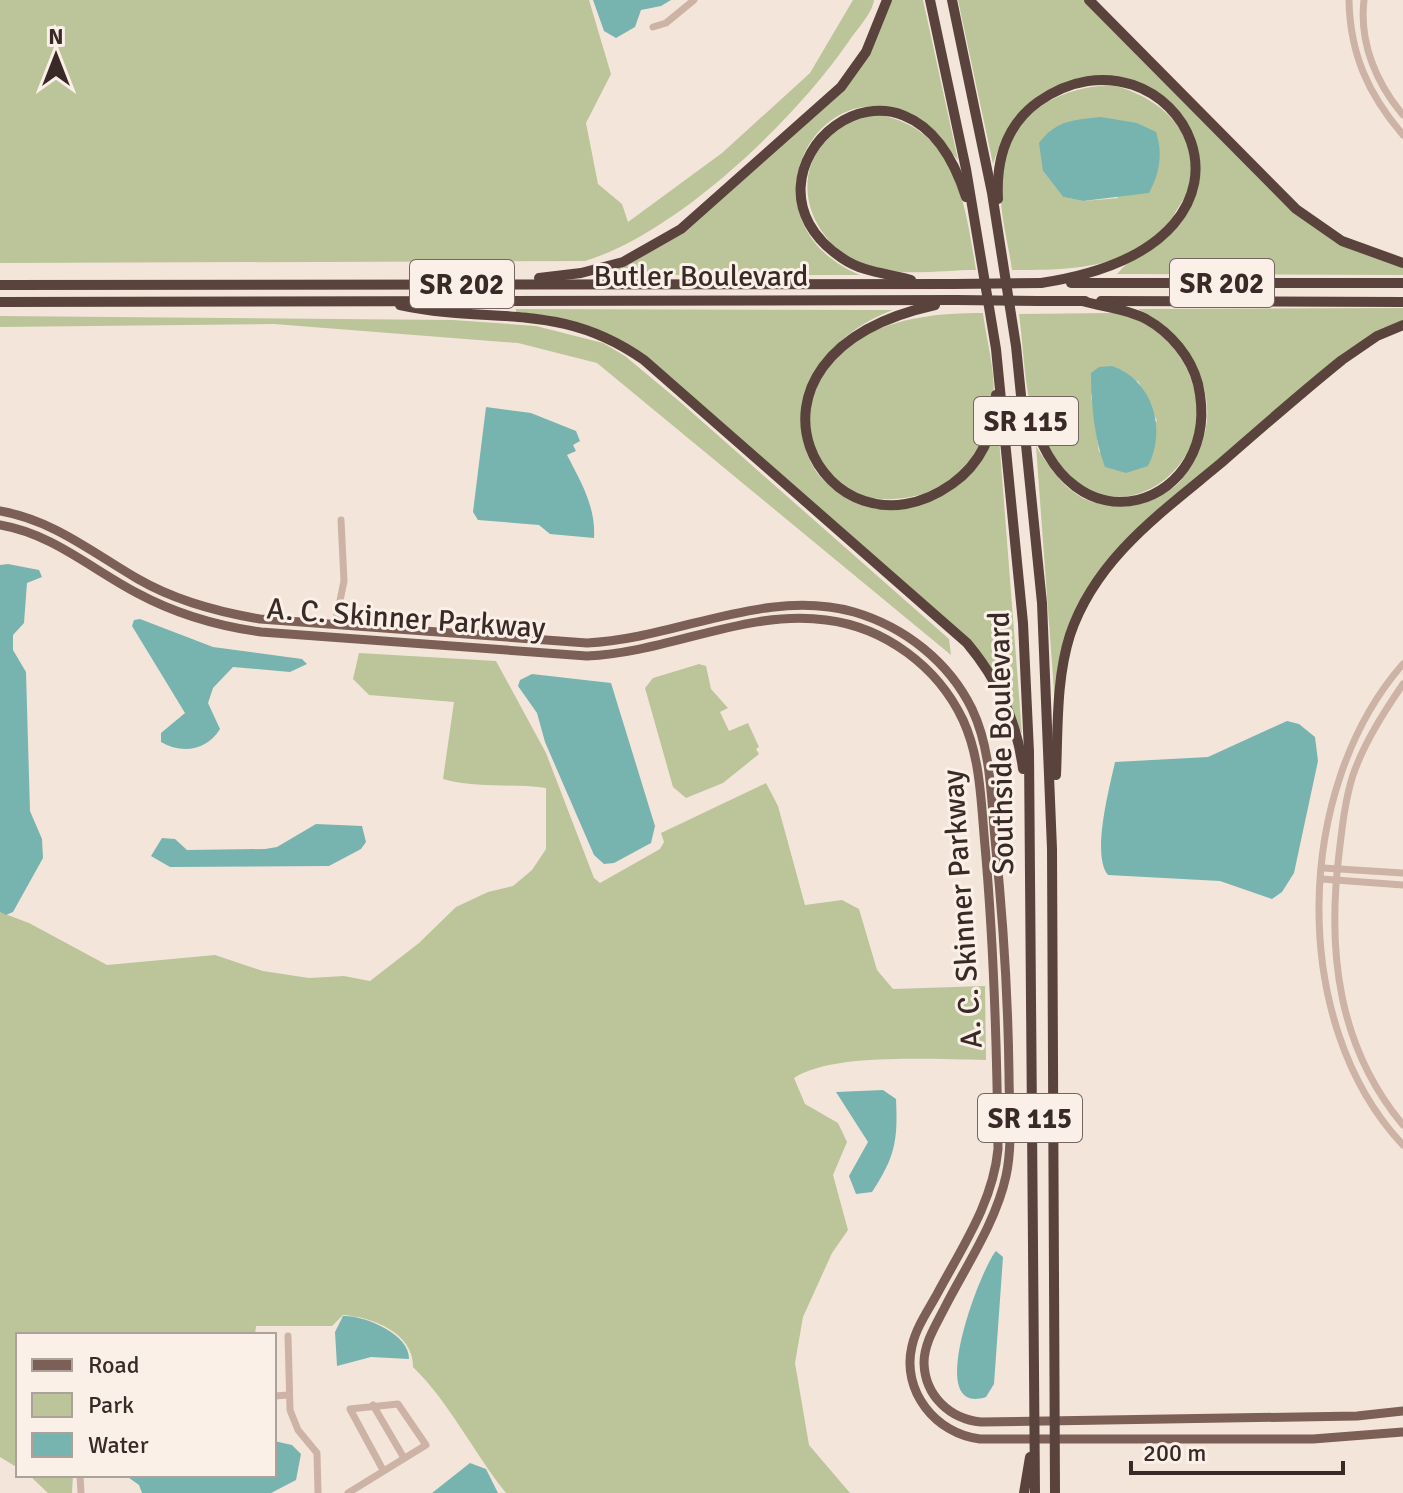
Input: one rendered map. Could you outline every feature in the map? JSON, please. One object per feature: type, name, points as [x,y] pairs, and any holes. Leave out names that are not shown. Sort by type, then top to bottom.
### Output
[{"type":"highway","points":[[472,284],[595,270],[631,258],[668,239],[841,87],[873,39],[887,0]]},
{"type":"highway","name":"Southside Boulevard","points":[[930,0],[980,246],[996,349],[1023,623],[1035,1493]]},
{"type":"highway","name":"Southside Boulevard","points":[[952,0],[1001,245],[1016,346],[1042,590],[1052,849],[1055,1493]]},
{"type":"highway","points":[[1089,0],[1296,209],[1342,241],[1403,263]]},
{"type":"highway","points":[[1001,245],[1000,159],[1011,133],[1034,105],[1077,83],[1107,81],[1137,87],[1172,110],[1190,135],[1197,162],[1193,192],[1177,221],[1155,243],[1127,262],[1094,273],[1041,283]]},
{"type":"highway","points":[[925,284],[868,272],[850,263],[829,248],[809,221],[802,199],[804,167],[814,146],[836,123],[858,114],[883,111],[908,117],[932,133],[956,170],[980,246]]},
{"type":"highway","name":"Butler Boulevard","points":[[0,285],[1403,283]]},
{"type":"highway","points":[[379,300],[419,309],[559,321],[608,337],[644,360],[956,633],[977,655],[1004,699],[1015,727],[1028,816]]},
{"type":"highway","points":[[957,300],[881,321],[846,344],[822,369],[806,404],[804,427],[809,451],[822,472],[851,493],[884,503],[923,498],[956,481],[979,458],[994,426],[996,349]]},
{"type":"highway","points":[[1016,346],[1038,437],[1048,459],[1067,482],[1089,497],[1112,502],[1136,500],[1158,491],[1179,474],[1196,439],[1201,410],[1193,370],[1177,345],[1154,324],[1134,313],[1082,301]]},
{"type":"highway","name":"Butler Boulevard","points":[[0,302],[1403,302]]},
{"type":"highway","points":[[1052,849],[1064,660],[1075,622],[1098,578],[1138,533],[1342,360],[1377,336],[1403,325]]},
{"type":"highway","points":[[1024,1493],[1034,1440]]},
{"type":"main road","name":"A. C. Skinner Parkway","points":[[0,511],[59,531],[137,578],[197,605],[260,619],[587,643],[627,638],[780,606],[832,607],[882,623],[915,642],[944,668],[974,715],[989,773],[1007,971],[1009,1154],[1002,1192],[925,1350],[925,1368],[935,1397],[959,1417],[981,1422],[1366,1416],[1403,1411]]},
{"type":"main road","name":"A. C. Skinner Parkway","points":[[0,525],[51,541],[159,604],[222,625],[261,632],[587,656],[625,652],[779,620],[838,622],[875,634],[918,661],[944,690],[962,719],[978,780],[996,967],[998,1149],[986,1200],[915,1337],[911,1371],[921,1402],[950,1431],[976,1439],[1313,1439],[1403,1432]]},
{"type":"main road","points":[[962,719],[974,715]]},
{"type":"street","points":[[653,27],[666,23],[694,0]]},
{"type":"street","points":[[1349,0],[1350,32],[1369,91],[1403,135]]},
{"type":"street","points":[[1364,0],[1362,14],[1368,51],[1382,85],[1403,115]]},
{"type":"street","points":[[335,625],[344,581],[341,520]]},
{"type":"street","points":[[1403,664],[1370,710],[1340,773],[1323,868],[1320,953],[1324,987],[1335,1028],[1352,1070],[1382,1120],[1403,1145]]},
{"type":"street","points":[[1403,684],[1381,717],[1352,777],[1337,869],[1334,952],[1337,984],[1364,1065],[1403,1125]]},
{"type":"street","points":[[1323,868],[1403,873]]},
{"type":"street","points":[[1322,879],[1403,885]]},
{"type":"street","points":[[1352,1070],[1364,1065]]},
{"type":"street","points":[[288,1336],[292,1419],[317,1453],[318,1493]]},
{"type":"street","points":[[276,1396],[289,1395]]},
{"type":"street","points":[[348,1493],[426,1445],[403,1407],[393,1403],[350,1409],[383,1470]]},
{"type":"street","points":[[373,1405],[404,1458]]},
{"type":"street","points":[[358,1489],[366,1493]]},
{"type":"green space","points":[[0,0],[589,0],[611,74],[586,123],[598,184],[622,204],[628,222],[722,153],[810,73],[853,0],[874,0],[867,16],[826,72],[798,105],[731,170],[657,226],[621,247],[585,261],[0,263]]},
{"type":"green space","points":[[890,0],[923,0],[958,160],[927,125],[884,107],[850,110],[823,127],[804,154],[796,186],[801,219],[822,250],[860,275],[598,275],[628,265],[674,238],[847,84]]},
{"type":"green space","points":[[958,0],[1084,0],[1281,198],[1356,251],[1403,266],[1403,275],[1117,274],[1176,224],[1192,198],[1199,159],[1188,126],[1162,100],[1128,85],[1089,82],[1050,92],[1017,119],[993,164]]},
{"type":"green space","points":[[1112,85],[1129,90],[1160,107],[1172,119],[1188,147],[1191,165],[1188,190],[1165,228],[1149,243],[1123,257],[1060,269],[1012,270],[1001,195],[1004,161],[1011,141],[1021,125],[1051,100],[1090,87]],"holes":[[[1043,171],[1119,198],[1083,201],[1063,197]]]},
{"type":"green space","points":[[875,114],[902,122],[923,134],[940,151],[961,194],[976,270],[898,272],[868,267],[840,251],[817,224],[808,191],[808,175],[814,158],[840,125]]},
{"type":"green space","points":[[1403,308],[1403,321],[1386,328],[1123,542],[1082,601],[1055,705],[1036,446],[1057,476],[1075,493],[1097,503],[1113,504],[1174,487],[1188,469],[1204,436],[1207,414],[1205,392],[1188,352],[1157,321],[1138,309]]},
{"type":"green space","points":[[516,309],[893,310],[870,320],[848,335],[821,364],[808,392],[804,410],[805,446],[811,463],[834,489],[859,500],[915,502],[939,496],[964,480],[984,454],[998,425],[1022,734],[993,673],[725,426],[597,330],[551,316],[516,312]]},
{"type":"green space","points":[[983,313],[994,398],[984,438],[969,465],[942,486],[912,497],[896,499],[864,496],[836,481],[822,464],[810,425],[811,405],[827,366],[859,338],[889,325],[935,315]]},
{"type":"green space","points":[[1113,313],[1141,322],[1158,332],[1178,354],[1195,394],[1195,431],[1181,463],[1156,486],[1126,496],[1093,492],[1062,471],[1037,428],[1033,415],[1019,314]],"holes":[[[1138,381],[1157,421],[1099,452],[1091,395]]]},
{"type":"green space","points":[[0,316],[453,320],[536,326],[603,343],[625,356],[679,401],[949,639],[951,655],[597,363],[518,343],[274,324],[0,327]]},
{"type":"green space","points":[[359,653],[496,661],[546,753],[594,878],[600,883],[660,849],[664,842],[661,833],[766,783],[778,806],[805,905],[842,900],[859,909],[877,970],[893,989],[985,986],[986,1060],[859,1061],[834,1064],[794,1078],[805,1104],[838,1123],[847,1142],[833,1175],[848,1230],[832,1253],[803,1317],[795,1363],[809,1445],[850,1493],[506,1493],[450,1412],[413,1367],[407,1345],[399,1336],[378,1323],[343,1315],[332,1326],[256,1326],[255,1333],[16,1333],[16,1467],[0,1457],[0,912],[29,923],[107,965],[215,955],[263,971],[309,978],[344,976],[370,981],[419,943],[456,907],[488,892],[513,886],[532,870],[546,849],[546,788],[469,784],[443,779],[454,702],[369,695],[353,679]]},
{"type":"green space","points":[[699,664],[706,666],[711,689],[728,708],[720,712],[729,731],[748,723],[759,754],[723,783],[686,798],[673,787],[645,688],[653,678]]},
{"type":"green space","points":[[31,1477],[73,1477],[72,1493],[48,1493]]},
{"type":"water","points":[[593,0],[671,0],[661,6],[641,10],[635,27],[616,38],[604,31]]},
{"type":"water","points":[[1101,117],[1137,123],[1156,132],[1159,163],[1149,193],[1083,201],[1063,197],[1043,171],[1039,143],[1045,135],[1066,122]]},
{"type":"water","points":[[1112,366],[1138,382],[1156,422],[1154,452],[1148,466],[1126,473],[1105,467],[1094,421],[1091,373],[1099,367]]},
{"type":"water","points":[[486,407],[531,413],[576,431],[580,441],[573,445],[576,451],[567,455],[590,505],[594,538],[550,534],[539,525],[478,520],[473,512]]},
{"type":"water","points":[[0,565],[39,570],[42,577],[27,583],[24,623],[13,635],[13,650],[26,672],[30,811],[42,839],[43,858],[13,912],[6,915],[0,912]]},
{"type":"water","points":[[140,619],[213,647],[302,659],[307,664],[290,672],[233,667],[213,688],[208,703],[220,729],[215,736],[193,748],[169,746],[161,742],[161,733],[185,713],[132,626],[134,620]]},
{"type":"water","points":[[532,674],[611,683],[655,826],[651,843],[614,863],[604,864],[594,855],[545,742],[537,713],[518,686],[520,680]]},
{"type":"water","points":[[1287,721],[1299,724],[1315,737],[1318,761],[1294,873],[1282,892],[1272,899],[1220,881],[1108,875],[1103,865],[1101,837],[1115,762],[1208,757]]},
{"type":"water","points":[[316,824],[362,826],[366,842],[361,849],[329,866],[170,867],[151,856],[162,838],[175,839],[187,850],[265,849],[277,847]]},
{"type":"water","points":[[883,1090],[896,1099],[893,1148],[886,1169],[872,1192],[856,1194],[849,1176],[868,1142],[836,1092]]},
{"type":"water","points":[[996,1251],[1003,1257],[994,1384],[986,1397],[967,1397],[959,1385],[957,1364],[962,1338],[980,1283]]},
{"type":"water","points":[[343,1316],[362,1319],[394,1334],[407,1350],[409,1359],[371,1357],[337,1366],[335,1332]]},
{"type":"water","points":[[276,1441],[292,1445],[301,1454],[296,1480],[271,1493],[142,1493],[139,1485],[128,1477],[276,1477]]},
{"type":"water","points":[[470,1463],[486,1469],[498,1493],[432,1493]]}]
